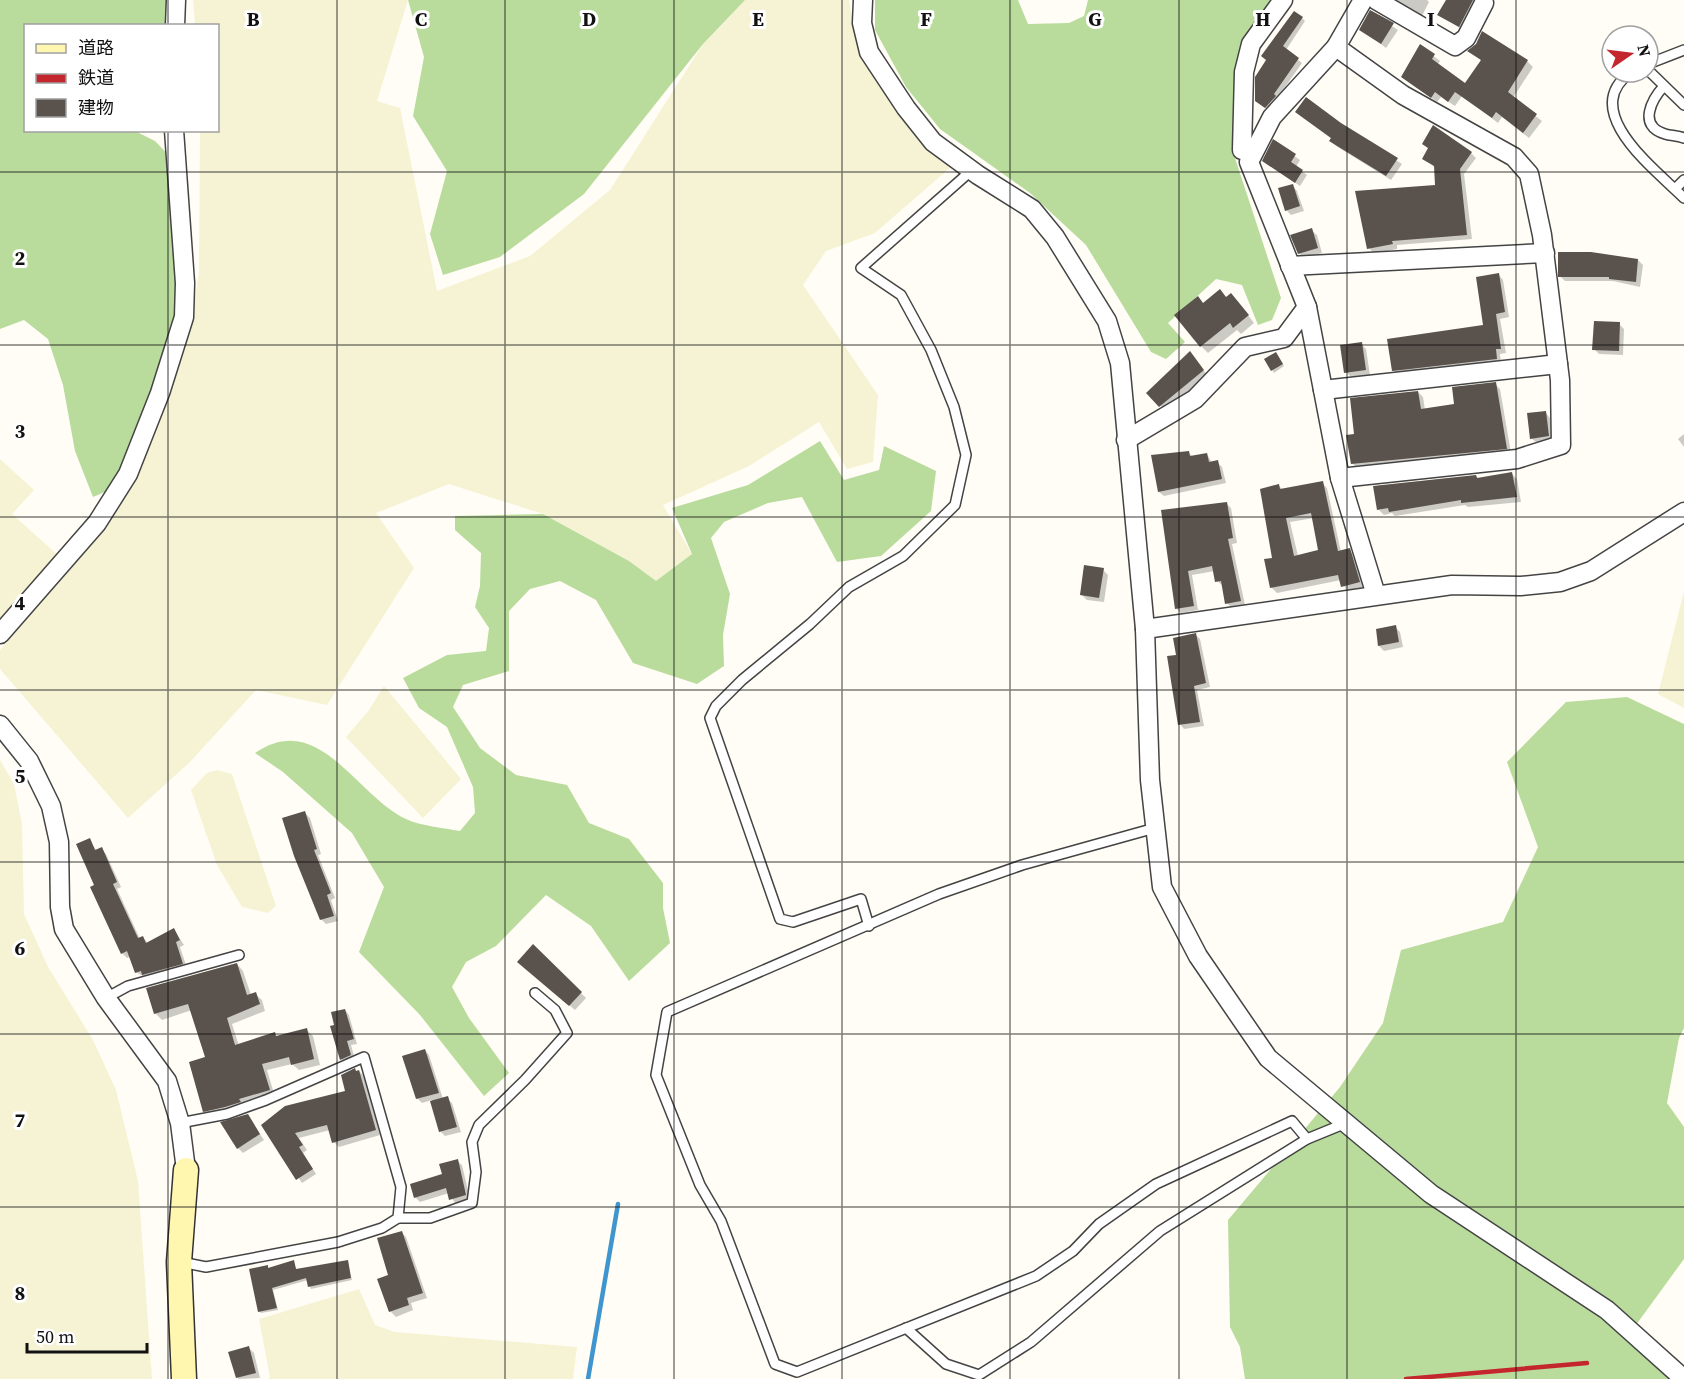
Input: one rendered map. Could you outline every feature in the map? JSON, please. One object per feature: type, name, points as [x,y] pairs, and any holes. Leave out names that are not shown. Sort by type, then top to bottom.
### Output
[{"type":"street","points":[[175,24],[176,0]]},
{"type":"street","points":[[863,0],[862,24],[869,52],[933,142],[1032,209],[1055,237],[1107,321],[1120,363],[1145,629],[1150,780],[1162,887],[1198,956],[1268,1058],[1431,1194],[1607,1310],[1684,1379]]},
{"type":"street","points":[[1252,153],[1242,150],[1244,72],[1251,44],[1283,0]]},
{"type":"street","points":[[1363,0],[1335,47],[1272,117],[1249,162],[1307,307],[1340,478],[1376,595]]},
{"type":"street","points":[[1376,0],[1455,46],[1466,38],[1484,3]]},
{"type":"street","points":[[1335,47],[1402,95],[1514,157],[1529,174],[1545,253],[1558,364],[1562,445],[1517,459],[1340,478]]},
{"type":"street","points":[[0,634],[97,524],[128,474],[160,393],[184,317],[185,283],[174,132]]},
{"type":"street","points":[[1290,266],[1545,253]]},
{"type":"street","points":[[1126,440],[1195,399],[1245,347],[1284,338],[1307,307]]},
{"type":"street","points":[[1323,390],[1558,364]]},
{"type":"street","points":[[1145,629],[1452,585],[1521,586],[1560,582],[1592,571],[1684,512]]},
{"type":"street","points":[[0,725],[29,761],[51,806],[59,842],[60,907],[64,929],[106,998],[167,1081],[180,1123],[186,1170],[179,1262],[184,1379]]},
{"type":"lane","points":[[1660,59],[1684,50]]},
{"type":"lane","points":[[1660,82],[1684,105]]},
{"type":"lane","points":[[1621,84],[1614,93],[1613,118],[1629,142],[1684,198]]},
{"type":"lane","points":[[1664,86],[1653,97],[1648,110],[1650,121],[1657,130],[1684,138]]},
{"type":"lane","points":[[869,926],[861,899],[793,922],[780,919],[710,718],[716,706],[742,680],[810,624],[849,587],[903,556],[955,505],[966,455],[954,407],[931,350],[901,295],[861,268],[972,170]]},
{"type":"lane","points":[[1675,189],[1684,180]]},
{"type":"lane","points":[[1155,828],[1012,869],[939,894],[667,1012],[656,1075],[700,1185],[721,1221],[775,1364],[797,1371],[1036,1276],[1073,1251],[1099,1224],[1156,1184],[1292,1121],[1307,1139]]},
{"type":"lane","points":[[106,998],[128,986],[218,959],[240,955]]},
{"type":"lane","points":[[179,1262],[206,1267],[338,1242],[382,1228],[398,1218],[430,1218],[472,1203],[476,1172],[472,1142],[479,1125],[567,1033],[555,1010],[535,993]]},
{"type":"lane","points":[[180,1123],[237,1111],[364,1057],[401,1187],[398,1218]]},
{"type":"lane","points":[[906,1328],[946,1364],[979,1375],[1031,1342],[1160,1232],[1307,1139],[1346,1123]]},
{"type":"shaded area","points":[[193,0],[408,0],[377,101],[400,108],[437,291],[530,256],[610,190],[703,44],[745,0],[849,0],[854,29],[874,79],[921,144],[951,167],[875,233],[826,251],[803,285],[878,395],[873,462],[847,469],[819,422],[749,466],[663,505],[692,554],[655,582],[629,561],[543,514],[449,484],[376,513],[414,568],[327,705],[256,690],[189,763],[128,818],[0,669],[0,650],[106,521],[191,322],[199,273],[200,132],[219,132],[219,24],[195,24]]},
{"type":"shaded area","points":[[0,459],[34,490],[12,514],[61,558],[0,626]]},
{"type":"shaded area","points":[[1684,591],[1684,708],[1658,694]]},
{"type":"shaded area","points":[[384,686],[461,779],[423,818],[346,737],[369,710]]},
{"type":"shaded area","points":[[0,760],[14,784],[22,824],[24,914],[48,967],[93,1040],[116,1090],[138,1181],[152,1379],[0,1379]]},
{"type":"shaded area","points":[[217,770],[232,774],[276,906],[268,913],[242,907],[217,865],[191,790],[207,773]]},
{"type":"shaded area","points":[[359,1289],[375,1325],[395,1332],[577,1347],[573,1379],[268,1379],[270,1377],[259,1319]]},
{"type":"green space","points":[[0,0],[172,0],[168,24],[24,24],[24,132],[137,132],[155,141],[180,167],[178,312],[156,390],[114,488],[93,497],[75,451],[63,385],[48,339],[24,320],[0,329]]},
{"type":"green space","points":[[408,0],[745,0],[703,44],[584,194],[500,257],[443,275],[430,234],[447,171],[413,116],[424,57]]},
{"type":"green space","points":[[875,0],[1018,0],[1028,24],[1069,23],[1084,16],[1088,0],[1271,0],[1240,45],[1234,155],[1281,298],[1272,320],[1258,325],[1242,285],[1216,279],[1168,323],[1185,342],[1166,359],[1151,352],[1086,245],[1030,193],[940,129],[906,87],[875,30]]},
{"type":"green space","points":[[820,441],[844,480],[879,470],[884,446],[936,471],[931,511],[881,556],[837,562],[802,497],[768,503],[724,522],[711,538],[730,594],[723,635],[724,666],[697,684],[633,663],[596,600],[560,581],[530,589],[509,611],[509,671],[463,685],[453,707],[480,748],[516,775],[567,785],[589,823],[629,839],[663,883],[663,908],[670,943],[629,981],[591,926],[546,895],[496,946],[466,962],[452,987],[469,1018],[509,1073],[484,1096],[420,1015],[359,952],[384,887],[352,833],[283,772],[255,753],[278,742],[298,741],[317,748],[335,760],[387,807],[406,819],[460,831],[475,813],[473,787],[447,727],[419,708],[403,678],[447,655],[486,651],[489,628],[475,607],[480,586],[481,553],[455,530],[455,516],[543,514],[629,561],[656,581],[692,554],[672,508],[748,485]]},
{"type":"green space","points":[[1627,697],[1684,724],[1684,1028],[1679,1038],[1667,1103],[1684,1127],[1684,1259],[1625,1340],[1674,1379],[1245,1379],[1240,1347],[1230,1327],[1228,1220],[1340,1087],[1383,1023],[1401,950],[1503,922],[1538,847],[1507,762],[1566,702]]},
{"type":"building","points":[[1446,0],[1473,0],[1459,27],[1437,15]]},
{"type":"building","points":[[1370,10],[1394,23],[1381,44],[1359,30]]},
{"type":"building","points":[[1294,11],[1303,17],[1283,46],[1299,58],[1274,94],[1276,96],[1265,108],[1255,101],[1255,77],[1266,60],[1261,56]]},
{"type":"building","points":[[1482,31],[1528,60],[1508,92],[1537,114],[1523,133],[1496,112],[1492,118],[1455,92],[1448,102],[1435,92],[1431,98],[1401,77],[1420,44],[1435,54],[1432,59],[1465,83],[1481,60],[1467,51],[1476,44]]},
{"type":"building","points":[[1306,97],[1341,123],[1398,158],[1386,176],[1329,141],[1331,138],[1295,112]]},
{"type":"building","points":[[1433,125],[1472,152],[1460,169],[1467,235],[1392,241],[1393,244],[1367,249],[1355,191],[1435,185],[1434,166],[1422,159],[1428,148],[1422,144]]},
{"type":"building","points":[[1273,139],[1296,154],[1291,162],[1303,170],[1295,183],[1262,161]]},
{"type":"building","points":[[1293,184],[1300,206],[1285,211],[1278,188]]},
{"type":"building","points":[[1312,228],[1318,248],[1298,254],[1290,235]]},
{"type":"building","points":[[1558,252],[1591,252],[1638,259],[1636,282],[1609,279],[1609,277],[1558,277]]},
{"type":"building","points":[[1499,273],[1505,312],[1496,314],[1501,349],[1496,349],[1497,359],[1392,371],[1387,339],[1483,325],[1476,277]]},
{"type":"building","points":[[1220,289],[1226,297],[1231,293],[1249,315],[1233,328],[1230,323],[1200,347],[1174,315],[1198,296],[1203,303]]},
{"type":"building","points":[[1594,321],[1620,322],[1619,351],[1592,350]]},
{"type":"building","points":[[1362,342],[1366,370],[1344,373],[1340,345]]},
{"type":"building","points":[[1190,351],[1204,370],[1159,407],[1146,393]]},
{"type":"building","points":[[1276,352],[1283,364],[1271,371],[1264,359]]},
{"type":"building","points":[[1496,382],[1507,449],[1351,464],[1346,435],[1354,434],[1350,398],[1418,391],[1421,409],[1454,404],[1452,387]]},
{"type":"building","points":[[1546,411],[1549,436],[1530,439],[1527,413]]},
{"type":"building","points":[[1189,451],[1190,456],[1207,453],[1209,462],[1218,460],[1222,479],[1158,492],[1151,455]]},
{"type":"building","points":[[1512,472],[1517,497],[1461,503],[1461,500],[1389,512],[1388,508],[1377,510],[1373,486],[1476,475],[1477,478]]},
{"type":"building","points":[[1323,481],[1338,551],[1350,548],[1360,582],[1341,587],[1338,575],[1270,588],[1264,559],[1272,558],[1260,489],[1279,484],[1280,489]],"holes":[[[1311,513],[1318,550],[1294,556],[1286,518]]]},
{"type":"building","points":[[1227,502],[1233,538],[1228,539],[1241,601],[1225,604],[1221,581],[1215,582],[1212,566],[1188,571],[1194,606],[1175,609],[1161,510]]},
{"type":"building","points":[[1084,565],[1104,568],[1099,598],[1080,595]]},
{"type":"building","points":[[1396,625],[1399,642],[1378,646],[1376,629]]},
{"type":"building","points":[[1196,633],[1206,683],[1194,686],[1200,722],[1178,725],[1167,656],[1176,655],[1173,638]]},
{"type":"building","points":[[305,811],[317,849],[314,850],[331,893],[327,895],[334,916],[320,920],[294,856],[282,818]]},
{"type":"building","points":[[90,838],[95,850],[102,847],[117,882],[113,884],[138,938],[143,936],[146,943],[174,928],[180,940],[176,942],[183,964],[142,975],[141,971],[135,973],[127,951],[121,954],[90,887],[94,885],[76,844]]},
{"type":"building","points":[[533,944],[582,992],[569,1006],[517,962]]},
{"type":"building","points":[[237,963],[247,995],[256,992],[260,1004],[227,1018],[235,1045],[275,1032],[276,1036],[307,1028],[314,1059],[291,1065],[289,1057],[262,1064],[270,1090],[239,1099],[241,1102],[203,1112],[189,1062],[205,1057],[188,1004],[154,1014],[146,988]]},
{"type":"building","points":[[345,1009],[354,1039],[347,1041],[351,1055],[340,1060],[330,1026],[334,1025],[331,1012]]},
{"type":"building","points":[[425,1049],[439,1093],[416,1099],[402,1056]]},
{"type":"building","points":[[355,1068],[356,1071],[359,1070],[376,1130],[332,1143],[327,1125],[295,1133],[303,1145],[299,1147],[313,1169],[296,1180],[261,1125],[285,1106],[345,1091],[341,1075]]},
{"type":"building","points":[[448,1096],[457,1127],[439,1132],[430,1101]]},
{"type":"building","points":[[248,1114],[260,1134],[237,1149],[220,1122]]},
{"type":"building","points":[[458,1159],[466,1195],[449,1200],[446,1188],[414,1198],[410,1184],[442,1174],[439,1164]]},
{"type":"building","points":[[402,1231],[423,1293],[407,1298],[409,1305],[389,1312],[377,1279],[388,1275],[377,1238]]},
{"type":"building","points":[[294,1260],[296,1269],[348,1260],[351,1278],[308,1287],[306,1278],[272,1288],[277,1308],[258,1312],[249,1269],[268,1265],[268,1268]]},
{"type":"building","points":[[249,1346],[256,1373],[236,1378],[228,1352]]},
{"type":"waterway","points":[[588,1379],[618,1204]]},
{"type":"railway","points":[[1406,1379],[1587,1363]]}]
